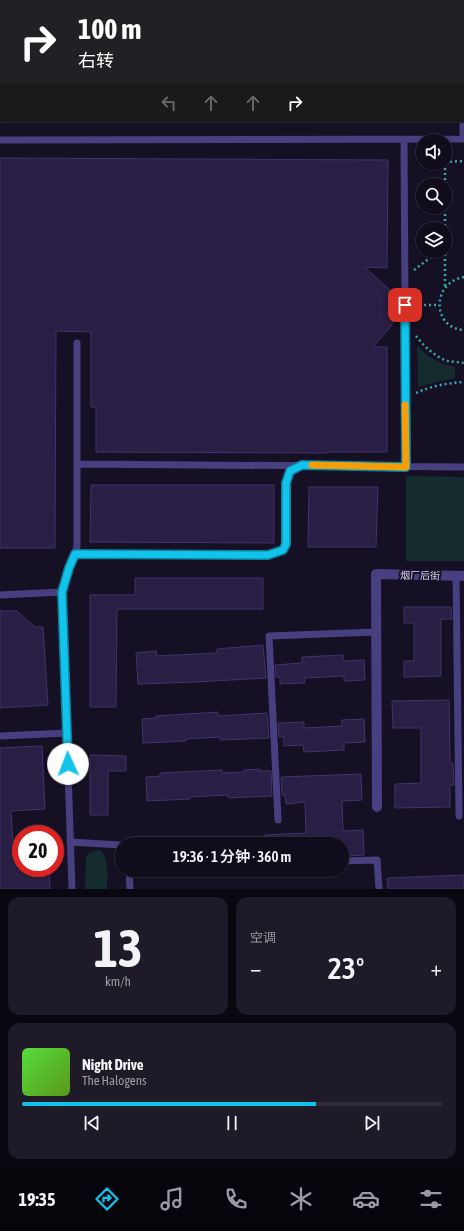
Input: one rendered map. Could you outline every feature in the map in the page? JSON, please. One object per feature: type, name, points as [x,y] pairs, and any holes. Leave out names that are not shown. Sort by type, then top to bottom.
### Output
[{"type":"street","points":[[451,0],[464,0]]},
{"type":"street","name":"烟厂后街","points":[[376,632],[376,574],[460,576]]},
{"type":"street","points":[[376,632],[377,807]]},
{"type":"lane","points":[[0,140],[463,139],[463,122]]},
{"type":"lane","points":[[404,139],[406,467]]},
{"type":"lane","points":[[72,889],[62,592],[77,546],[77,343]]},
{"type":"lane","points":[[77,464],[464,467]]},
{"type":"lane","points":[[75,554],[268,555],[283,550],[286,544],[286,483],[290,471],[302,465]]},
{"type":"lane","points":[[460,576],[460,816]]},
{"type":"lane","points":[[0,595],[62,592]]},
{"type":"lane","points":[[278,820],[269,636],[376,632]]},
{"type":"lane","points":[[0,736],[67,733]]},
{"type":"lane","points":[[70,842],[115,845]]},
{"type":"lane","points":[[349,861],[377,860],[379,889]]},
{"type":"lane","points":[[129,877],[130,889]]},
{"type":"path","points":[[452,162],[464,162]]},
{"type":"path","points":[[405,278],[430,258]]},
{"type":"path","points":[[445,258],[445,287]]},
{"type":"path","points":[[464,277],[450,282],[445,287],[440,296],[439,305],[443,318],[448,324],[454,328],[464,330]]},
{"type":"path","points":[[405,305],[439,305]]},
{"type":"path","points":[[405,323],[428,349],[438,356],[448,361],[464,363]]},
{"type":"path","points":[[405,398],[421,390],[434,386],[464,382]]},
{"type":"green space","points":[[417,345],[434,359],[455,367],[455,378],[418,387]]},
{"type":"green space","points":[[406,476],[464,477],[464,561],[406,561]]},
{"type":"green space","points":[[101,850],[106,859],[107,889],[85,889],[86,856],[90,852]]},
{"type":"building","points":[[0,158],[388,160],[387,268],[364,267],[389,289],[394,296],[397,312],[391,326],[373,347],[387,347],[387,452],[96,452],[96,407],[91,407],[91,332],[56,331],[55,548],[0,548]]},
{"type":"building","points":[[91,485],[274,485],[274,543],[90,542]]},
{"type":"building","points":[[309,487],[378,487],[376,547],[308,547]]},
{"type":"building","points":[[135,578],[263,578],[263,609],[117,609],[116,707],[90,707],[90,595],[135,595]]},
{"type":"building","points":[[404,607],[451,607],[452,619],[441,619],[441,676],[404,677],[404,661],[414,661],[414,623],[404,623]]},
{"type":"building","points":[[0,611],[17,611],[35,627],[43,627],[48,705],[0,708]]},
{"type":"building","points":[[263,645],[266,678],[138,684],[136,653],[156,651],[157,656],[217,653],[217,649]]},
{"type":"building","points":[[343,655],[343,661],[364,660],[365,680],[344,681],[344,676],[304,678],[305,683],[280,684],[280,677],[276,677],[275,665],[302,663],[302,657]]},
{"type":"building","points":[[449,700],[450,763],[453,763],[454,785],[450,785],[450,807],[395,808],[395,784],[421,783],[421,728],[393,728],[392,701]]},
{"type":"building","points":[[218,712],[218,716],[267,713],[269,738],[220,740],[220,737],[186,739],[186,741],[143,743],[142,719],[156,718],[156,716]]},
{"type":"building","points":[[364,719],[365,742],[344,743],[344,750],[304,752],[303,745],[284,746],[284,737],[279,737],[278,723],[304,722],[304,728],[342,726],[342,720]]},
{"type":"building","points":[[42,746],[45,809],[11,811],[12,877],[49,877],[50,889],[0,889],[0,748]]},
{"type":"building","points":[[90,755],[126,756],[126,771],[108,771],[108,815],[90,815]]},
{"type":"building","points":[[260,769],[260,771],[271,771],[272,796],[228,798],[228,795],[147,801],[146,777],[160,776],[160,773],[222,770],[222,773],[244,772],[244,770]]},
{"type":"building","points":[[361,774],[362,800],[342,801],[343,831],[363,830],[364,855],[349,856],[349,837],[265,837],[265,835],[306,833],[305,802],[286,804],[285,795],[282,795],[281,777]]},
{"type":"building","points":[[464,875],[464,889],[388,889],[387,878]]},
{"type":"slow traffic","points":[[312,465],[406,467],[405,405]]},
{"type":"route","points":[[68,764],[62,592],[75,554],[268,555],[283,550],[286,544],[286,483],[290,471],[302,465],[406,467],[405,305]]}]
